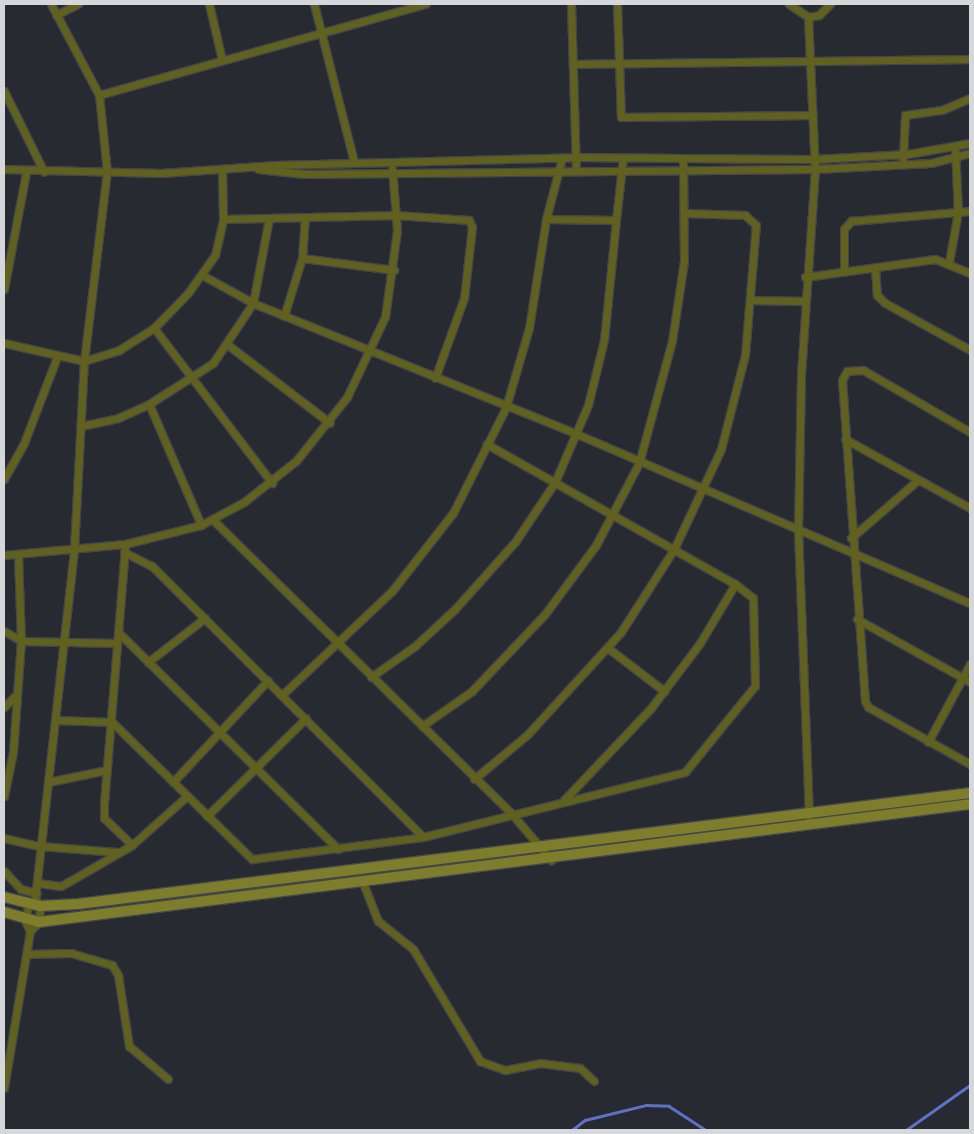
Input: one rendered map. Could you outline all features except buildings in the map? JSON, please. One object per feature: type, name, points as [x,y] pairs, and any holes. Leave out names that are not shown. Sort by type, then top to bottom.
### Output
[{"type":"main road","points":[[4,897],[34,900],[543,848],[970,793]]},
{"type":"main road","points":[[4,912],[25,921],[39,922],[552,860],[970,804]]},
{"type":"street","points":[[30,931],[25,921],[34,900],[37,883],[56,720],[74,550],[84,361],[107,172],[99,95],[51,4]]},
{"type":"street","points":[[56,15],[78,4]]},
{"type":"street","points":[[209,4],[222,60]]},
{"type":"street","points":[[314,4],[354,162]]},
{"type":"street","points":[[99,95],[322,31],[426,4]]},
{"type":"street","points":[[572,4],[576,169]]},
{"type":"street","points":[[617,4],[619,112],[627,119],[811,115]]},
{"type":"street","points":[[788,4],[808,17],[819,15],[830,4]]},
{"type":"street","points":[[808,17],[814,169],[804,301],[798,530],[810,824]]},
{"type":"street","points":[[573,64],[970,59]]},
{"type":"street","points":[[4,91],[44,172]]},
{"type":"street","points":[[903,165],[904,114],[942,110],[970,98]]},
{"type":"street","points":[[4,169],[26,173],[256,169],[354,162],[576,157],[814,159],[902,154],[955,148],[970,143]]},
{"type":"street","points":[[949,262],[958,212],[955,148]]},
{"type":"street","points":[[256,169],[276,174],[576,169],[814,169],[903,165],[956,158],[970,153]]},
{"type":"street","points":[[283,694],[335,641],[392,591],[425,554],[452,513],[506,406],[529,328],[546,219],[562,158]]},
{"type":"street","points":[[371,677],[415,646],[484,578],[532,520],[555,482],[577,434],[604,340],[623,158]]},
{"type":"street","points":[[422,726],[472,691],[533,628],[582,567],[640,463],[672,341],[684,261],[683,158]]},
{"type":"street","points":[[745,169],[746,158]]},
{"type":"street","points":[[482,159],[482,171]]},
{"type":"street","points":[[432,160],[432,171]]},
{"type":"street","points":[[4,555],[18,557],[74,550],[125,548],[213,520],[272,483],[330,423],[371,351],[385,317],[394,270],[396,215],[391,161]]},
{"type":"street","points":[[328,163],[328,173]]},
{"type":"street","points":[[4,342],[84,361],[119,350],[154,328],[202,275],[215,255],[223,219],[222,169]]},
{"type":"street","points":[[4,289],[26,173]]},
{"type":"street","points":[[844,272],[844,229],[851,221],[970,212]]},
{"type":"street","points":[[474,780],[527,735],[608,648],[674,549],[704,492],[735,402],[750,300],[754,220],[684,213]]},
{"type":"street","points":[[223,219],[396,215],[461,216],[472,227],[464,298],[435,378]]},
{"type":"street","points":[[81,426],[118,418],[149,404],[192,380],[228,345],[253,303],[269,218]]},
{"type":"street","points":[[284,316],[302,258],[305,218]]},
{"type":"street","points":[[546,219],[616,220]]},
{"type":"street","points":[[302,258],[394,270]]},
{"type":"street","points":[[806,277],[935,259],[949,262],[970,273]]},
{"type":"street","points":[[875,268],[874,286],[885,303],[970,350]]},
{"type":"street","points":[[202,275],[253,303],[577,434],[704,492],[852,552],[970,603]]},
{"type":"street","points":[[750,300],[804,301]]},
{"type":"street","points":[[154,328],[272,483]]},
{"type":"street","points":[[228,345],[330,423]]},
{"type":"street","points":[[4,479],[24,444],[57,356]]},
{"type":"street","points":[[970,432],[854,368],[842,380],[857,619],[868,707],[970,764]]},
{"type":"street","points":[[149,404],[201,525]]},
{"type":"street","points":[[845,439],[970,508]]},
{"type":"street","points":[[56,720],[112,722],[252,858],[338,849],[423,837],[511,813],[685,772],[751,693],[757,679],[754,604],[749,592],[487,444]]},
{"type":"street","points":[[851,538],[918,480]]},
{"type":"street","points":[[213,520],[422,726],[474,780],[511,813],[552,860]]},
{"type":"street","points":[[125,548],[152,566],[283,694],[423,837]]},
{"type":"street","points":[[125,548],[104,818],[132,845]]},
{"type":"street","points":[[4,796],[18,694],[21,641],[18,557]]},
{"type":"street","points":[[563,801],[664,691],[735,584]]},
{"type":"street","points":[[148,662],[205,618]]},
{"type":"street","points":[[857,619],[970,682]]},
{"type":"street","points":[[4,631],[21,641],[64,644],[117,643]]},
{"type":"street","points":[[118,632],[338,849]]},
{"type":"street","points":[[608,648],[664,691]]},
{"type":"street","points":[[928,742],[970,664]]},
{"type":"street","points":[[173,782],[221,734],[268,680]]},
{"type":"street","points":[[4,707],[18,694]]},
{"type":"street","points":[[207,816],[306,718]]},
{"type":"street","points":[[48,782],[107,770]]},
{"type":"street","points":[[37,883],[61,886],[132,845],[187,796]]},
{"type":"street","points":[[4,838],[40,846],[119,852]]},
{"type":"street","points":[[4,871],[34,900],[39,922],[30,931],[6,1054],[4,1088]]},
{"type":"street","points":[[363,883],[375,917],[413,949],[480,1061],[505,1070],[540,1063],[570,1066],[587,1072],[594,1081]]},
{"type":"street","points":[[26,954],[71,954],[112,965],[118,975],[129,1046],[168,1079]]},
{"type":"waterway","points":[[890,1130],[906,1130],[970,1085]]},
{"type":"waterway","points":[[572,1130],[585,1120],[646,1105],[669,1106],[706,1130]]},
{"type":"waterway","points":[[874,1130],[885,1130]]}]
